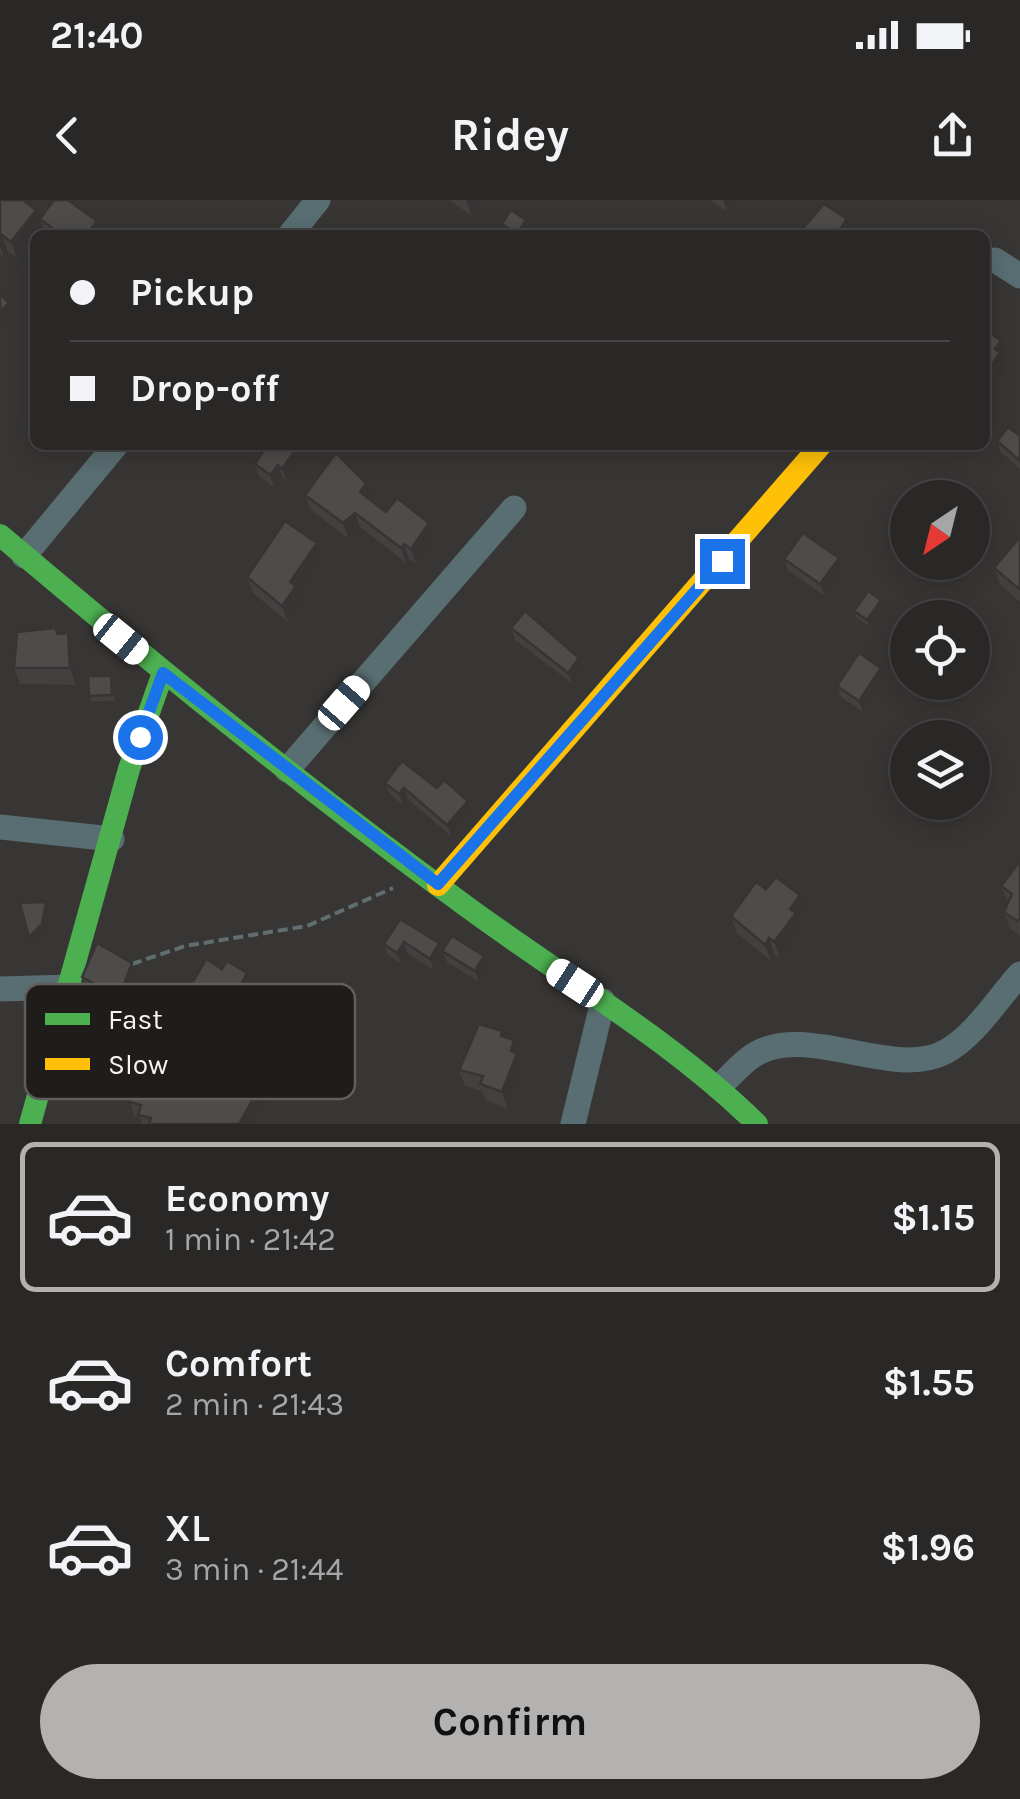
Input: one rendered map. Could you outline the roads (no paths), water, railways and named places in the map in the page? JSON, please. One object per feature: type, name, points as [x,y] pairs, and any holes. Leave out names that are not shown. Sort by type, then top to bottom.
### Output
[{"type":"street","points":[[294,230],[318,200]]},
{"type":"street","points":[[990,261],[995,260],[1020,276]]},
{"type":"street","points":[[24,556],[112,450]]},
{"type":"street","points":[[438,884],[817,450]]},
{"type":"street","points":[[286,770],[514,508]]},
{"type":"street","points":[[0,534],[163,673],[286,770],[518,946],[603,1001],[719,1086],[756,1124]]},
{"type":"street","points":[[71,984],[129,770],[163,673]]},
{"type":"street","points":[[0,827],[112,839]]},
{"type":"street","points":[[719,1086],[753,1055],[771,1048],[799,1046],[922,1059],[943,1054],[960,1042],[1020,974]]},
{"type":"street","points":[[0,990],[25,989]]},
{"type":"street","points":[[573,1124],[603,1001]]},
{"type":"street","points":[[30,1124],[37,1099]]}]
